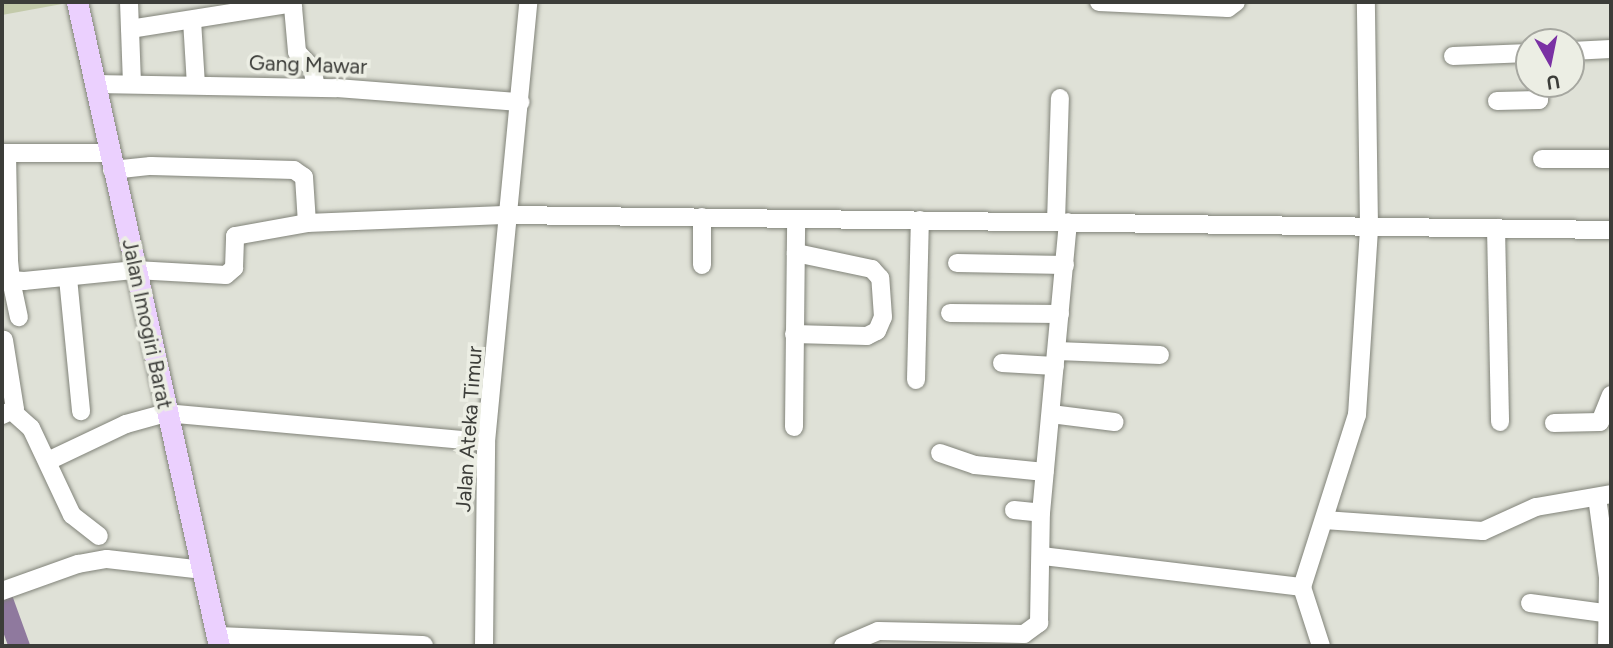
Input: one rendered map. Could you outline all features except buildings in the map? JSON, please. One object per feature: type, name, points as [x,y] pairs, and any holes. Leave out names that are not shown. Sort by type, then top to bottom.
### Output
[{"type":"main road","name":"Jalan Imogiri Barat","points":[[77,2],[110,162],[218,641]]},
{"type":"street","points":[[129,2],[132,84]]},
{"type":"street","name":"Jalan Ateka Timur","points":[[484,646],[486,442],[510,215],[528,2]]},
{"type":"street","points":[[1099,2],[1216,8],[1228,8],[1236,2]]},
{"type":"street","points":[[1321,646],[1302,587],[1357,415],[1369,226],[1366,2]]},
{"type":"street","points":[[130,29],[291,6],[296,47],[312,68],[316,87]]},
{"type":"street","points":[[192,20],[196,85]]},
{"type":"street","points":[[1585,51],[1611,50]]},
{"type":"street","points":[[1453,56],[1515,54]]},
{"type":"street","name":"Gang Mawar","points":[[94,84],[316,87],[520,102]]},
{"type":"street","points":[[843,646],[878,631],[914,640],[994,641],[1035,630],[1042,556],[1041,513],[1065,265],[1060,98]]},
{"type":"street","points":[[1497,101],[1539,98]]},
{"type":"street","points":[[19,317],[5,260],[5,154],[151,166],[294,170],[304,177],[307,223]]},
{"type":"street","points":[[1542,159],[1611,159]]},
{"type":"street","points":[[11,280],[68,278],[135,270],[226,275],[234,268],[235,236],[307,223],[510,215],[1611,230]]},
{"type":"street","points":[[702,218],[702,265]]},
{"type":"street","points":[[794,427],[796,219]]},
{"type":"street","points":[[916,380],[919,220]]},
{"type":"street","points":[[1496,228],[1500,422]]},
{"type":"street","points":[[794,334],[867,336],[877,331],[883,317],[880,278],[872,269],[796,253]]},
{"type":"street","points":[[957,263],[1065,265]]},
{"type":"street","points":[[68,278],[81,411]]},
{"type":"street","points":[[950,313],[1060,314]]},
{"type":"street","points":[[5,340],[7,414],[31,428],[72,515],[99,536]]},
{"type":"street","points":[[1002,363],[1160,355]]},
{"type":"street","points":[[1554,423],[1600,422],[1611,395]]},
{"type":"street","points":[[48,461],[126,424],[166,413],[486,442]]},
{"type":"street","points":[[1051,414],[1114,422]]},
{"type":"street","points":[[940,453],[975,465],[1045,472]]},
{"type":"street","points":[[1324,520],[1483,531],[1536,507],[1604,495],[1609,614],[1607,646]]},
{"type":"street","points":[[1013,510],[1041,513]]},
{"type":"street","points":[[1042,556],[1302,587]]},
{"type":"street","points":[[2,591],[39,576],[107,559],[203,570]]},
{"type":"street","points":[[1530,603],[1609,614]]},
{"type":"street","points":[[218,641],[424,645]]},
{"type":"green space","points":[[2,2],[61,2],[62,4],[2,15]]},
{"type":"waterway","points":[[2,599],[19,646]]}]
